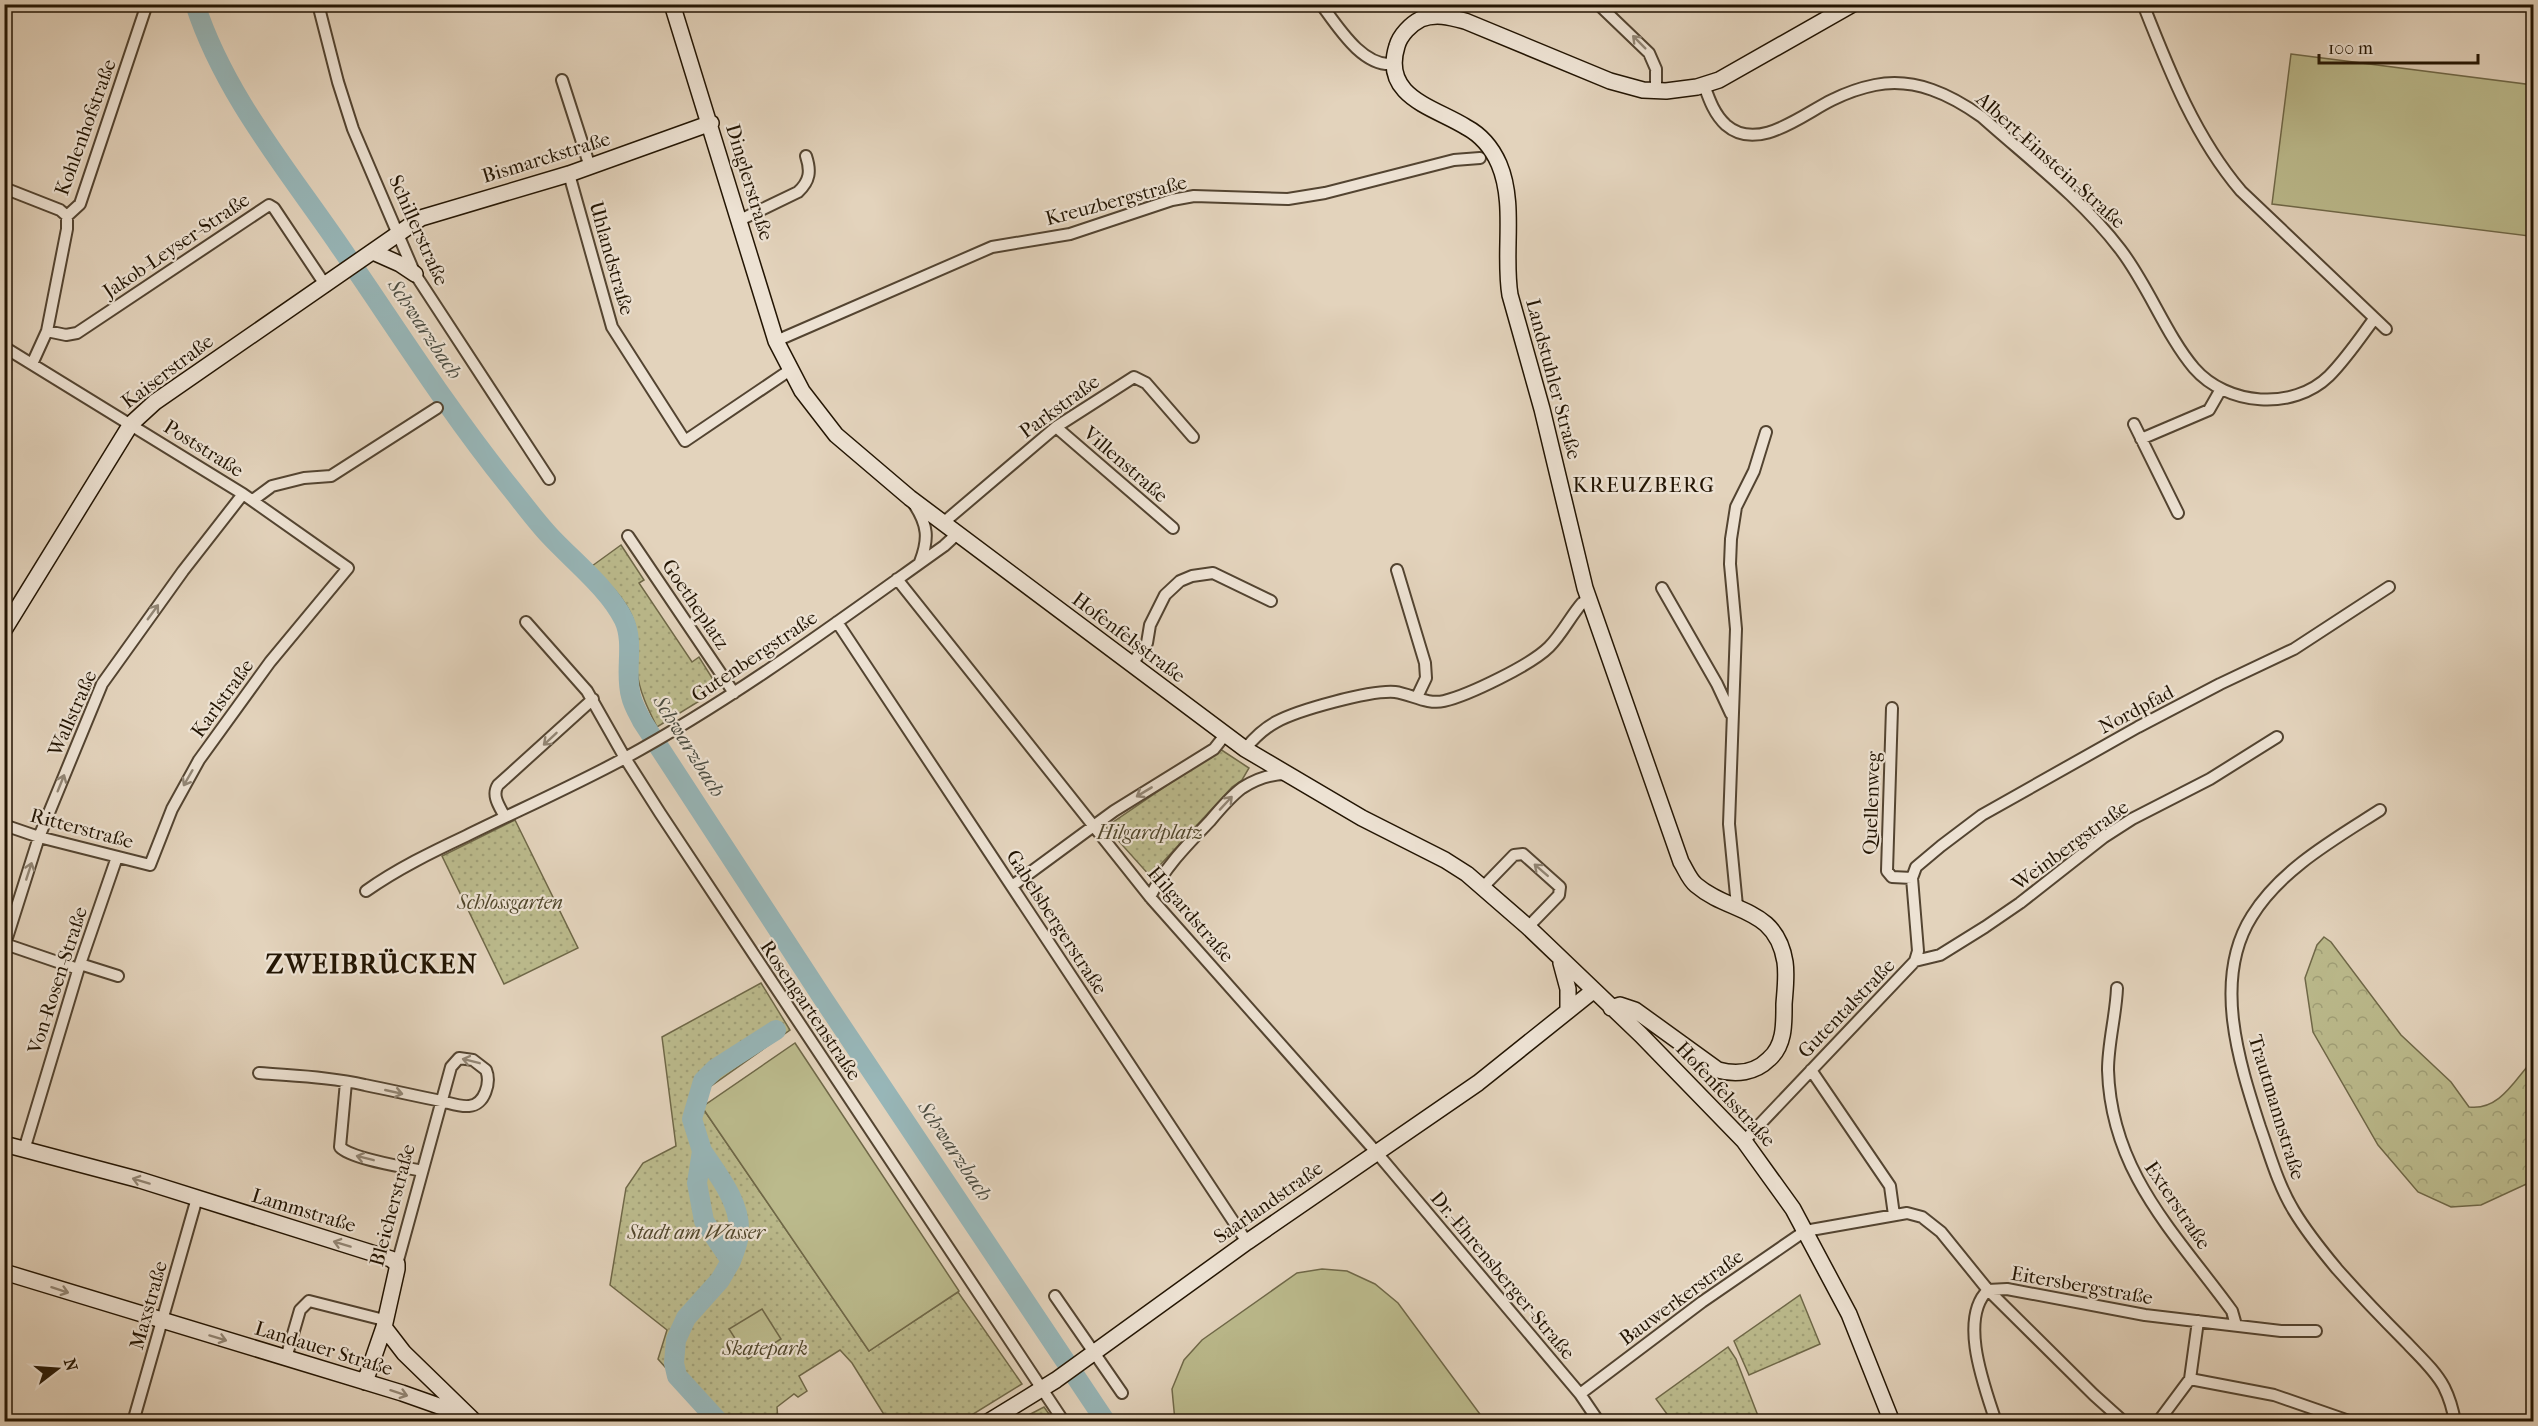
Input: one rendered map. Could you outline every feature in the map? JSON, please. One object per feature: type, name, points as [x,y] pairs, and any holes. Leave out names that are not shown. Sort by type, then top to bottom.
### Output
[{"type":"main road","name":"Dinglerstraße","points":[[672,4],[711,123],[776,341],[790,370]]},
{"type":"main road","points":[[1394,64],[1399,41],[1410,27],[1429,17],[1450,11],[1627,87],[1656,91],[1704,85],[1732,73],[1835,9],[1853,4]]},
{"type":"main road","name":"Landstuhler Straße","points":[[1394,64],[1397,77],[1409,96],[1476,134],[1486,143],[1499,164],[1506,195],[1510,295],[1542,409],[1588,599],[1681,862],[1696,885],[1756,915],[1771,929],[1781,947],[1785,962],[1782,1037],[1777,1050],[1767,1061],[1744,1072],[1733,1073],[1718,1070],[1635,1010],[1620,1005],[1611,1008]]},
{"type":"main road","name":"Bismarckstraße","points":[[397,234],[431,214],[569,174],[711,123]]},
{"type":"main road","name":"Kaiserstraße","points":[[4,630],[130,424],[141,413],[190,377],[326,286],[397,234]]},
{"type":"main road","points":[[372,253],[400,264],[415,274]]},
{"type":"main road","name":"Hofenfelsstraße","points":[[790,370],[802,391],[836,435],[910,498],[957,534],[1245,749],[1362,818],[1445,860],[1483,886],[1528,927],[1744,1141],[1773,1180],[1805,1231],[1849,1314],[1892,1422]]},
{"type":"main road","points":[[1560,960],[1569,991],[1568,1011]]},
{"type":"main road","name":"Saarlandstraße","points":[[988,1422],[1056,1380],[1247,1242],[1478,1083],[1593,991]]},
{"type":"main road","name":"Lammstraße","points":[[4,1144],[140,1180],[387,1257],[397,1264]]},
{"type":"main road","name":"Bleicherstraße","points":[[365,1382],[384,1324],[397,1264]]},
{"type":"main road","name":"Landauer Straße","points":[[4,1272],[365,1382],[453,1411],[473,1422]]},
{"type":"main road","name":"Landauer Straße","points":[[384,1324],[404,1353],[473,1422]]},
{"type":"main road","points":[[404,1353],[433,1404]]},
{"type":"street","name":"Kohlenhofstraße","points":[[32,364],[47,331],[67,229],[67,216],[80,204],[147,4]]},
{"type":"street","name":"Schillerstraße","points":[[318,4],[348,114],[415,274],[549,479]]},
{"type":"street","points":[[1321,4],[1346,36],[1368,58],[1382,65],[1394,64]]},
{"type":"street","points":[[1598,4],[1649,53],[1656,69],[1656,91]]},
{"type":"street","points":[[2144,4],[2192,118],[2206,146],[2223,170],[2241,191],[2386,329]]},
{"type":"street","points":[[562,80],[590,167]]},
{"type":"street","name":"Albert-Einstein-Straße","points":[[1704,85],[1711,104],[1728,126],[1749,134],[1769,132],[1855,90],[1878,85],[1899,83],[1920,86],[1961,102],[2016,147],[2102,227],[2136,270],[2194,369],[2221,389],[2244,397],[2270,400],[2302,393],[2329,377],[2374,319]]},
{"type":"street","points":[[740,220],[804,187],[810,173],[806,156]]},
{"type":"street","name":"Kreuzbergstraße","points":[[776,341],[992,247],[1070,234],[1172,200],[1194,196],[1288,199],[1325,193],[1444,162],[1480,158]]},
{"type":"street","name":"Uhlandstraße","points":[[569,174],[612,327],[685,441],[790,370]]},
{"type":"street","points":[[4,188],[60,210],[67,216]]},
{"type":"street","name":"Jakob-Leyser-Straße","points":[[47,331],[66,335],[77,333],[269,205],[274,208],[326,286]]},
{"type":"street","name":"Poststraße","points":[[5,348],[253,500],[348,568]]},
{"type":"street","name":"Parkstraße","points":[[943,523],[1056,427],[1134,377],[1146,383],[1193,437]]},
{"type":"street","points":[[2141,438],[2209,410],[2221,389]]},
{"type":"street","points":[[253,500],[272,486],[304,478],[330,476],[437,408]]},
{"type":"street","points":[[2134,424],[2178,513]]},
{"type":"street","name":"Villenstraße","points":[[1056,427],[1173,528]]},
{"type":"street","points":[[1737,906],[1729,824],[1736,629],[1730,564],[1731,539],[1736,507],[1754,471],[1766,432]]},
{"type":"street","name":"Wallstraße","points":[[79,966],[8,945],[6,937],[39,837],[102,684],[176,581],[243,494]]},
{"type":"street","points":[[910,498],[920,513],[927,531],[927,543],[920,562]]},
{"type":"street","name":"Gutenbergstraße","points":[[366,891],[428,855],[625,758],[734,693],[837,622],[957,534]]},
{"type":"street","name":"Goetheplatz","points":[[628,536],[734,693]]},
{"type":"street","name":"Karlstraße","points":[[150,865],[172,809],[199,760],[296,629],[348,568]]},
{"type":"street","points":[[1397,570],[1424,651],[1426,678],[1417,697]]},
{"type":"street","points":[[1131,665],[1147,643],[1150,625],[1165,595],[1180,581],[1192,576],[1213,573],[1271,600]]},
{"type":"street","name":"Hilgardstraße","points":[[897,579],[1150,897],[1377,1152]]},
{"type":"street","name":"Nordpfad","points":[[1912,878],[1921,861],[1982,815],[2138,727],[2220,684],[2289,652],[2390,587]]},
{"type":"street","points":[[1662,588],[1717,684],[1733,717]]},
{"type":"street","points":[[1245,749],[1265,729],[1293,715],[1383,692],[1396,692],[1433,702],[1450,699],[1527,663],[1550,645],[1576,610],[1588,599]]},
{"type":"street","name":"Rosengartenstraße","points":[[526,622],[593,699],[625,758],[1064,1422]]},
{"type":"street","name":"Gabelsbergerstraße","points":[[837,622],[1247,1242]]},
{"type":"street","points":[[505,817],[495,793],[498,785],[593,699]]},
{"type":"street","name":"Quellenweg","points":[[1892,708],[1887,871],[1892,877],[1912,878]]},
{"type":"street","points":[[1012,886],[1094,825],[1214,750],[1225,735]]},
{"type":"street","name":"Weinbergstraße","points":[[1915,961],[1940,955],[2020,903],[2104,837],[2132,819],[2210,779],[2277,737]]},
{"type":"street","points":[[1150,897],[1166,870],[1234,794],[1264,777],[1286,774]]},
{"type":"street","name":"Trautmannstraße","points":[[2380,810],[2297,868],[2268,895],[2251,918],[2241,938],[2235,958],[2232,1009],[2235,1037],[2251,1099],[2272,1162],[2294,1211],[2336,1267],[2437,1377],[2447,1395],[2455,1422]]},
{"type":"street","name":"Ritterstraße","points":[[4,825],[39,837],[150,865]]},
{"type":"street","points":[[1483,886],[1514,855],[1519,854],[1560,887],[1559,896],[1528,927]]},
{"type":"street","name":"Von-Rosen-Straße","points":[[24,1150],[79,966],[117,857]]},
{"type":"street","name":"Gutentalstraße","points":[[1744,1141],[1915,961],[1918,951],[1912,878]]},
{"type":"street","points":[[79,966],[118,976]]},
{"type":"street","name":"Exterstraße","points":[[2117,988],[2108,1068],[2112,1109],[2124,1152],[2151,1203],[2232,1311],[2236,1325]]},
{"type":"street","name":"Bleicherstraße","points":[[397,1264],[422,1171],[442,1102],[455,1062],[459,1058],[473,1060],[486,1070],[488,1082],[480,1100],[468,1106],[442,1102]]},
{"type":"street","points":[[1811,1070],[1890,1185],[1894,1215]]},
{"type":"street","points":[[259,1073],[346,1082],[442,1102]]},
{"type":"street","points":[[346,1082],[340,1147],[344,1152],[422,1171]]},
{"type":"street","name":"Dr.-Ehrensberger-Straße","points":[[1377,1152],[1580,1394],[1599,1422]]},
{"type":"street","name":"Maxstraße","points":[[133,1422],[197,1198]]},
{"type":"street","name":"Eitersbergstraße","points":[[1805,1231],[1894,1215],[1915,1214],[1930,1221],[1941,1232],[1988,1290],[2007,1290],[2111,1311],[2281,1331],[2316,1331]]},
{"type":"street","name":"Bauwerkerstraße","points":[[1580,1394],[1702,1302],[1805,1231]]},
{"type":"street","points":[[1996,1422],[1984,1385],[1976,1345],[1976,1315],[1982,1296],[1988,1290],[2124,1422]]},
{"type":"street","points":[[1054,1296],[1092,1355],[1122,1392]]},
{"type":"street","points":[[286,1358],[300,1310],[309,1301],[384,1324]]},
{"type":"street","points":[[2158,1422],[2190,1380],[2198,1321]]},
{"type":"street","points":[[2190,1380],[2274,1395],[2352,1422]]},
{"type":"street","points":[[68,1422],[79,1422]]},
{"type":"green space","points":[[2291,54],[2533,85],[2534,200],[2529,236],[2272,204]]},
{"type":"green space","points":[[621,545],[644,580],[639,583],[692,662],[699,657],[719,689],[657,727],[644,700],[638,678],[637,636],[632,616],[619,595],[592,566]]},
{"type":"green space","name":"Hilgardplatz","points":[[1220,749],[1249,768],[1242,780],[1232,787],[1150,876],[1106,827]]},
{"type":"green space","name":"Schlossgarten","points":[[515,820],[578,948],[504,984],[442,856]]},
{"type":"green space","points":[[2324,937],[2331,942],[2401,1035],[2451,1082],[2469,1107],[2480,1107],[2498,1099],[2533,1060],[2533,1181],[2481,1205],[2451,1207],[2418,1192],[2378,1145],[2313,1032],[2305,978],[2317,945]]},
{"type":"green space","name":"Stadt am Wasser","points":[[761,983],[790,1030],[707,1089],[702,1107],[869,1351],[958,1292],[1022,1384],[962,1421],[888,1421],[852,1363],[840,1350],[799,1376],[807,1391],[798,1397],[794,1394],[777,1407],[778,1421],[713,1421],[658,1359],[667,1330],[610,1285],[626,1188],[643,1163],[676,1146],[662,1037]]},
{"type":"green space","points":[[795,1043],[959,1291],[869,1351],[702,1107]]},
{"type":"green space","points":[[1322,1269],[1347,1271],[1375,1284],[1398,1303],[1485,1421],[1175,1421],[1172,1389],[1184,1360],[1202,1340],[1297,1273]]},
{"type":"green space","points":[[1800,1295],[1820,1344],[1749,1375],[1734,1341]]},
{"type":"green space","name":"Skatepark","points":[[762,1309],[781,1339],[748,1359],[729,1329]]},
{"type":"green space","points":[[1728,1347],[1736,1359],[1760,1421],[1672,1421],[1656,1399]]},
{"type":"green space","points":[[1044,1407],[1054,1421],[1017,1421]]},
{"type":"waterway","name":"Schwarzbach","points":[[195,4],[222,69],[258,130],[443,397],[486,457],[539,523],[600,586],[617,608],[624,620],[629,639],[629,687],[634,706],[642,721],[824,1000],[1106,1422]]},
{"type":"waterway","points":[[719,1422],[677,1376],[674,1363],[676,1340],[686,1318],[720,1280],[731,1261],[704,1221],[697,1183],[702,1151],[692,1119],[703,1081],[715,1069],[776,1030]]},
{"type":"waterway","points":[[702,1151],[727,1190],[739,1222],[739,1236],[731,1261]]},
{"type":"district","name":"KREUZBERG","points":[[1644,485]]},
{"type":"district","name":"ZWEIBRÜCKEN","points":[[372,964]]}]
